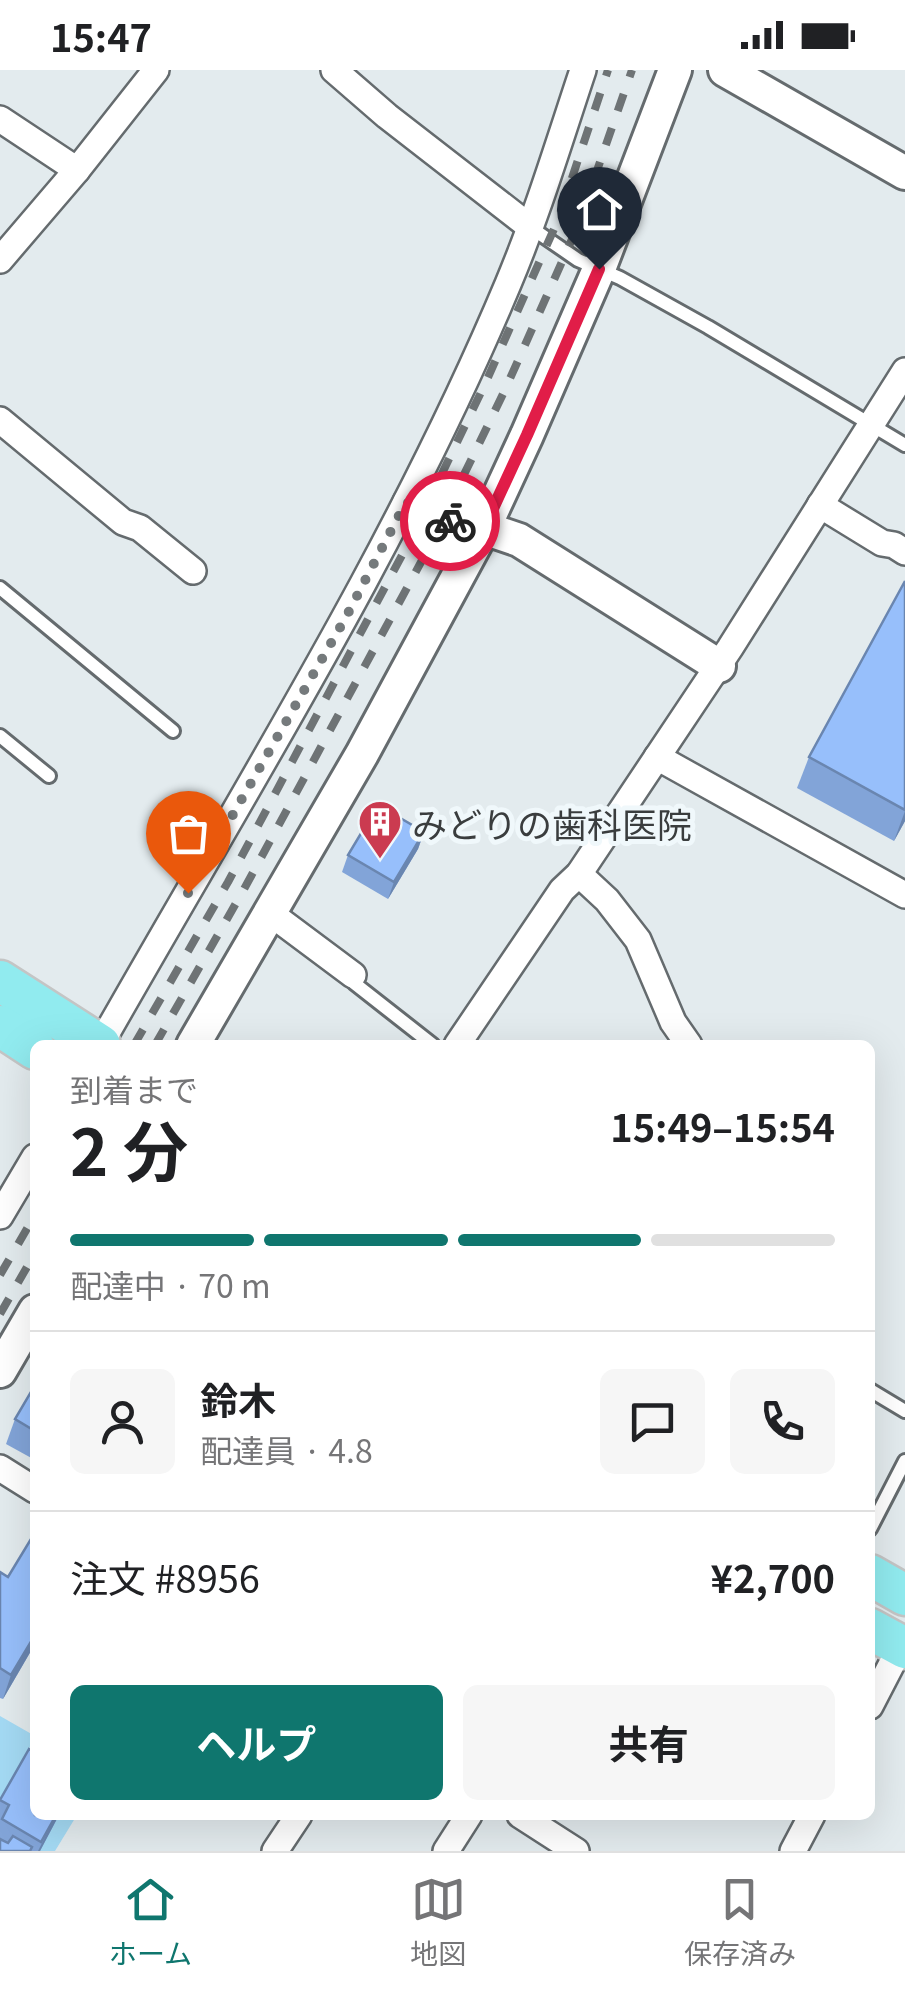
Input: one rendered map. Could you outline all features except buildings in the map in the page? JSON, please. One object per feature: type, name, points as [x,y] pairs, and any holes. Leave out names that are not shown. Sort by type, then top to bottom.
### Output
[{"type":"main road","points":[[0,981],[92,1040]]},
{"type":"main road","points":[[0,1026],[30,1046]]},
{"type":"main road","points":[[875,1578],[905,1595]]},
{"type":"street","points":[[0,260],[156,70]]},
{"type":"street","points":[[334,70],[386,116],[530,227]]},
{"type":"street","points":[[103,1040],[338,633],[406,502],[508,284],[583,70]]},
{"type":"street","points":[[196,1040],[362,754],[484,528],[599,269],[674,70]]},
{"type":"street","points":[[725,70],[905,173]]},
{"type":"street","points":[[0,119],[77,170]]},
{"type":"street","points":[[460,1040],[562,890],[580,874],[718,666],[905,371]]},
{"type":"street","points":[[0,420],[123,522],[140,528],[194,571]]},
{"type":"street","points":[[406,502],[460,526],[484,528],[519,540],[718,666]]},
{"type":"street","points":[[820,505],[882,543],[905,552]]},
{"type":"street","points":[[658,756],[905,895]]},
{"type":"street","points":[[580,874],[608,900],[638,940],[673,1022],[686,1040]]},
{"type":"street","points":[[270,914],[353,975]]},
{"type":"street","points":[[0,1216],[30,1165]]},
{"type":"street","points":[[0,1371],[30,1320]]},
{"type":"street","points":[[0,1468],[30,1487]]},
{"type":"street","points":[[875,1691],[892,1642]]},
{"type":"street","points":[[275,1851],[296,1820]]},
{"type":"street","points":[[446,1851],[466,1820]]},
{"type":"street","points":[[528,1820],[576,1851]]},
{"type":"street","points":[[793,1851],[809,1820]]},
{"type":"lane","points":[[530,227],[578,260],[620,278],[708,327],[905,445]]},
{"type":"lane","points":[[0,588],[174,732]]},
{"type":"lane","points":[[0,736],[49,776]]},
{"type":"lane","points":[[353,975],[354,983],[427,1040]]},
{"type":"lane","points":[[875,1393],[905,1411]]},
{"type":"lane","points":[[875,1519],[905,1461]]},
{"type":"shaded area","points":[[0,1716],[30,1733],[25,1757],[30,1820],[74,1820],[55,1851],[0,1851]]},
{"type":"railway","points":[[137,1040],[228,882],[409,542],[558,220],[608,70]]},
{"type":"railway","points":[[158,1040],[427,551],[577,228],[632,70]]},
{"type":"railway","points":[[0,1275],[30,1224]]},
{"type":"railway","points":[[0,1314],[30,1262]]},
{"type":"way so far","points":[[188,893],[346,617],[406,502],[450,521]]},
{"type":"place","name":"みどりの歯科医院","points":[[380,860]]},
{"type":"route","points":[[450,521],[484,528],[599,269]]}]
